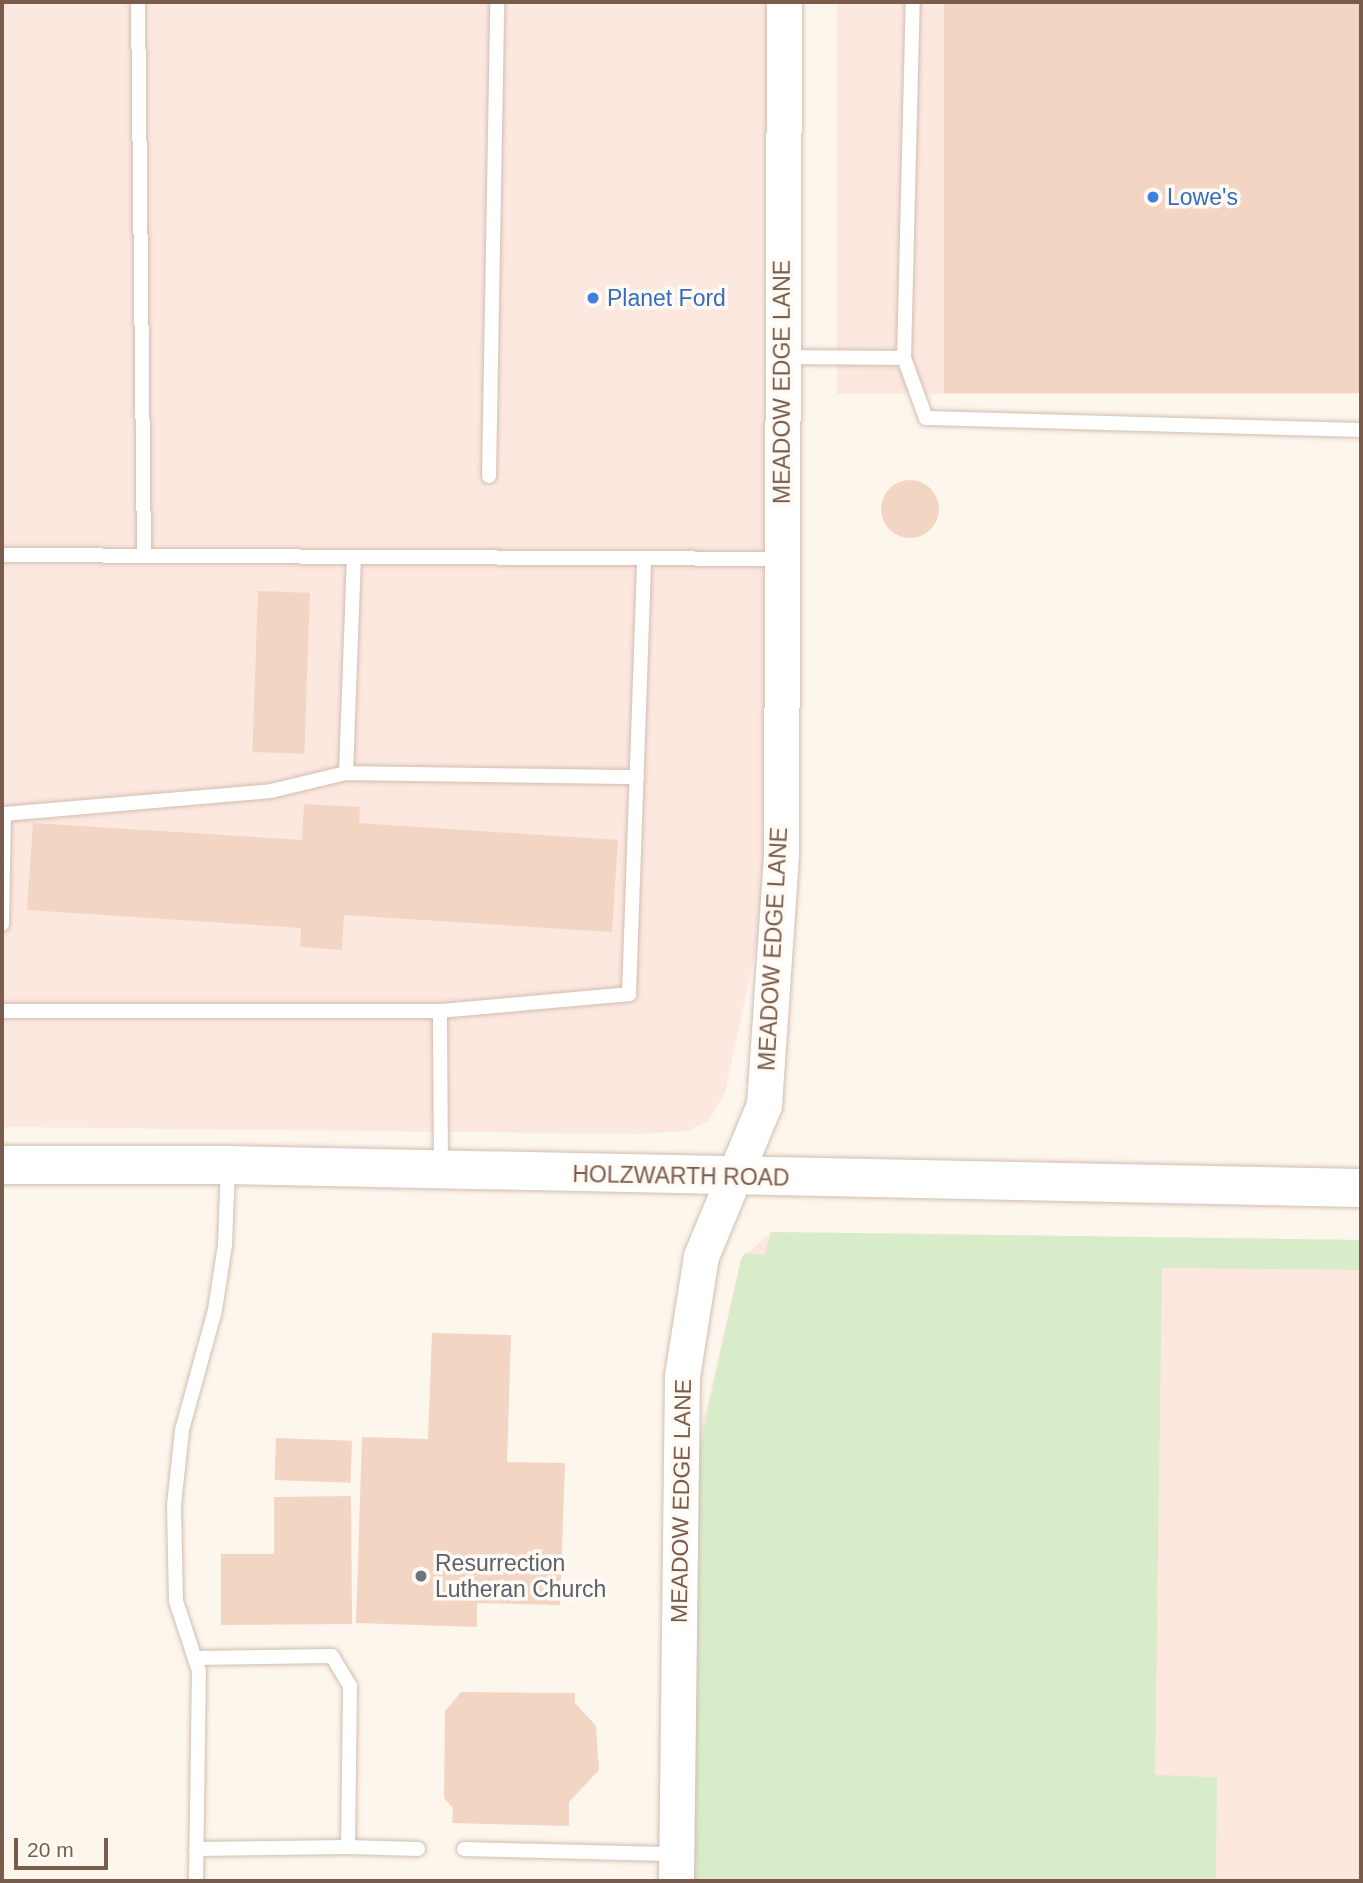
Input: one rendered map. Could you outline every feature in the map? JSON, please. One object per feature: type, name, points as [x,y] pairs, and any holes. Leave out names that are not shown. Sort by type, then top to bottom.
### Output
[{"type":"main road","name":"HOLZWARTH ROAD","points":[[2,1165],[228,1165],[732,1178],[1361,1188]]},
{"type":"street","name":"MEADOW EDGE LANE","points":[[677,1868],[682,1376],[701,1255],[764,1105],[781,855],[784,2]]},
{"type":"lane","points":[[138,2],[144,556]]},
{"type":"lane","points":[[489,476],[497,2]]},
{"type":"lane","points":[[913,2],[904,358],[926,418],[1361,430]]},
{"type":"lane","points":[[782,357],[904,358]]},
{"type":"lane","points":[[2,555],[645,561],[782,559]]},
{"type":"lane","points":[[346,773],[354,559]]},
{"type":"lane","points":[[2,1011],[440,1011],[629,994],[645,561]]},
{"type":"lane","points":[[2,924],[4,814],[271,791],[346,773],[637,777]]},
{"type":"lane","points":[[440,1011],[442,1171]]},
{"type":"lane","points":[[196,1881],[199,1671],[176,1601],[174,1505],[182,1430],[215,1310],[225,1245],[228,1165]]},
{"type":"lane","points":[[195,1658],[332,1656],[349,1686],[348,1847]]},
{"type":"lane","points":[[196,1849],[418,1849]]},
{"type":"lane","points":[[464,1849],[677,1868]]},
{"type":"shaded area","points":[[2,2],[769,2],[765,907],[725,1092],[709,1121],[687,1131],[637,1134],[2,1127]]},
{"type":"shaded area","name":"Lowe's","points":[[837,2],[1361,2],[1361,394],[837,394]]},
{"type":"shaded area","points":[[771,1232],[1361,1240],[1361,1881],[691,1881],[700,1435],[741,1259]]},
{"type":"green space","points":[[771,1232],[1361,1240],[1361,1270],[1162,1268],[1155,1775],[1217,1777],[1216,1881],[691,1881],[696,1464],[741,1259],[745,1253],[764,1255]]},
{"type":"building","name":"Lowe's","points":[[944,2],[1361,2],[1361,393],[944,393]]},
{"type":"building","points":[[904,480],[916,480],[931,488],[939,503],[939,515],[931,530],[916,538],[904,538],[889,530],[881,515],[881,503],[889,488]]},
{"type":"building","points":[[258,591],[310,593],[304,754],[252,752]]},
{"type":"building","points":[[304,804],[360,807],[359,823],[618,840],[612,932],[344,915],[342,950],[300,947],[301,928],[27,910],[33,823],[302,840]]},
{"type":"building","name":"Resurrection Lutheran Church","points":[[432,1333],[511,1335],[507,1462],[565,1463],[560,1605],[477,1603],[477,1627],[356,1623],[362,1437],[428,1439]]},
{"type":"building","points":[[276,1438],[352,1441],[350,1483],[275,1480]]},
{"type":"building","points":[[351,1496],[352,1624],[221,1625],[221,1554],[274,1554],[274,1497]]},
{"type":"building","points":[[461,1692],[575,1693],[575,1703],[596,1726],[599,1770],[569,1802],[569,1826],[452,1823],[453,1808],[444,1798],[445,1711]]},
{"type":"place","name":"Lowe's","points":[[1153,197]]},
{"type":"place","name":"Planet Ford","points":[[593,298]]},
{"type":"place","name":"Resurrection Lutheran Church","points":[[421,1576]]}]
